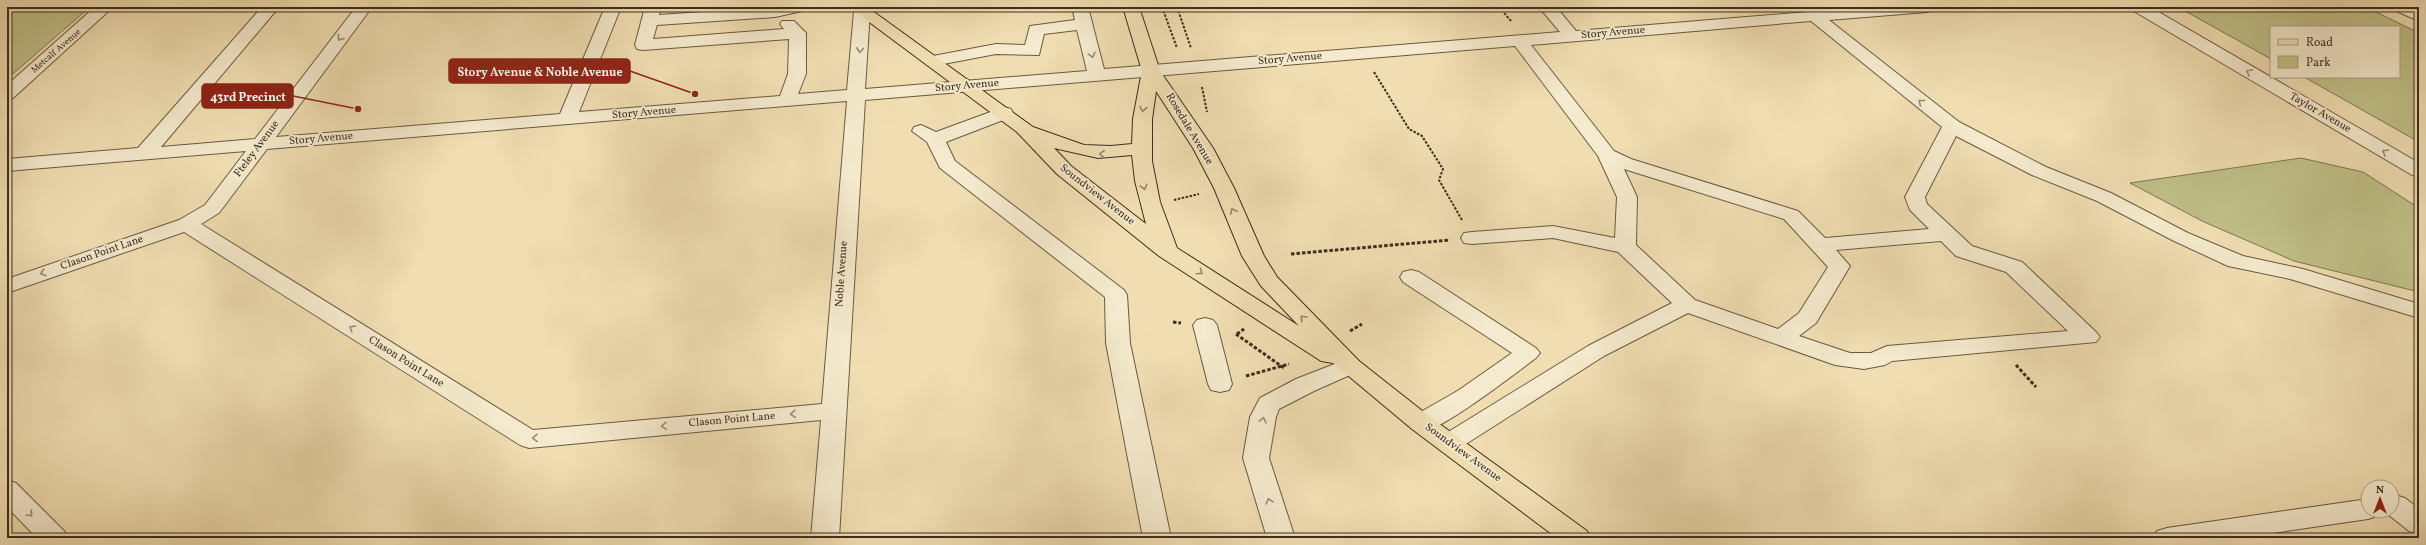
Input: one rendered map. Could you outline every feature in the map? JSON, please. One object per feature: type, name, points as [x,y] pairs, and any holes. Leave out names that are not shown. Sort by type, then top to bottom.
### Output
[{"type":"main road","name":"Rosedale Avenue","points":[[1134,8],[1151,71],[1203,148],[1224,188]]},
{"type":"main road","name":"Soundview Avenue","points":[[860,9],[1024,128],[1064,170],[1167,250],[1316,349],[1350,366]]},
{"type":"main road","name":"Rosedale Avenue","points":[[1151,71],[1141,122],[1140,148],[1143,179],[1149,206],[1167,250]]},
{"type":"main road","points":[[1024,128],[1055,142],[1097,154],[1111,154],[1140,148]]},
{"type":"main road","name":"Soundview Avenue","points":[[1224,188],[1253,256],[1269,281],[1350,366],[1421,423],[1578,538]]},
{"type":"street","name":"Metcalf Avenue","points":[[7,94],[105,7]]},
{"type":"street","points":[[144,154],[270,7]]},
{"type":"street","name":"Fteley Avenue","points":[[186,224],[212,210],[364,7]]},
{"type":"street","points":[[567,119],[613,7]]},
{"type":"street","points":[[798,33],[643,44],[651,14],[772,10],[801,7]]},
{"type":"street","points":[[1080,7],[1098,75]]},
{"type":"street","points":[[1547,7],[1572,36]]},
{"type":"street","points":[[1742,7],[1757,21]]},
{"type":"street","name":"Story Avenue","points":[[7,165],[1362,53],[1517,33],[1572,36],[1927,7]]},
{"type":"street","name":"Taylor Avenue","points":[[2138,7],[2419,171]]},
{"type":"street","points":[[2400,7],[2419,16]]},
{"type":"street","name":"Noble Avenue","points":[[824,538],[856,95],[860,9]]},
{"type":"street","points":[[772,10],[798,33],[797,74],[787,101]]},
{"type":"street","points":[[1814,16],[1952,126],[2039,171],[2104,197],[2181,237],[2236,261],[2295,274],[2419,311]]},
{"type":"street","points":[[933,61],[996,49],[1032,51],[1036,30],[1084,24]]},
{"type":"street","points":[[1517,33],[1607,155],[1627,197],[1625,247]]},
{"type":"street","points":[[1004,113],[928,135],[947,164],[1116,294],[1118,343],[1157,538]]},
{"type":"street","points":[[1472,238],[1553,232],[1625,247],[1687,305],[1847,361],[1880,360],[1887,354],[2088,337],[2014,267],[1964,251],[1944,234],[1917,206],[1915,197],[1952,126]]},
{"type":"street","points":[[1607,155],[1624,163],[1791,215],[1839,266],[1808,318],[1781,338]]},
{"type":"street","name":"Clason Point Lane","points":[[7,286],[186,224],[529,439],[832,411]]},
{"type":"street","points":[[1819,245],[1944,234]]},
{"type":"street","points":[[1411,277],[1528,353],[1468,396],[1421,423]]},
{"type":"street","points":[[1449,443],[1596,352],[1687,305]]},
{"type":"street","points":[[1205,325],[1220,384]]},
{"type":"street","points":[[1280,538],[1256,458],[1263,417],[1269,404],[1305,384],[1350,366]]},
{"type":"street","points":[[7,490],[54,538]]},
{"type":"street","points":[[2402,504],[2419,524]]},
{"type":"street","points":[[2167,538],[2360,510]]},
{"type":"path","points":[[1162,7],[1178,52]]},
{"type":"path","points":[[1177,7],[1192,51]]},
{"type":"path","points":[[1499,7],[1517,33]]},
{"type":"path","points":[[1291,254],[1472,238],[1438,180],[1443,169],[1422,136],[1409,129],[1394,100],[1362,53]]},
{"type":"path","points":[[1172,200],[1199,194]]},
{"type":"path","points":[[1348,332],[1362,324]]},
{"type":"path","points":[[1236,334],[1244,329]]},
{"type":"path","points":[[1231,331],[1286,370]]},
{"type":"path","points":[[1244,377],[1290,364]]},
{"type":"green space","points":[[7,7],[90,7],[7,79]]},
{"type":"green space","points":[[2178,7],[2366,7],[2419,33],[2419,142],[2306,78],[2400,78],[2400,26],[2270,26],[2270,58]]},
{"type":"green space","points":[[2301,158],[2363,172],[2419,208],[2419,292],[2294,261],[2202,221],[2130,183]]},
{"type":"place","name":"Story Avenue & Noble Avenue","points":[[695,94]]},
{"type":"place","name":"43rd Precinct","points":[[358,109]]}]
